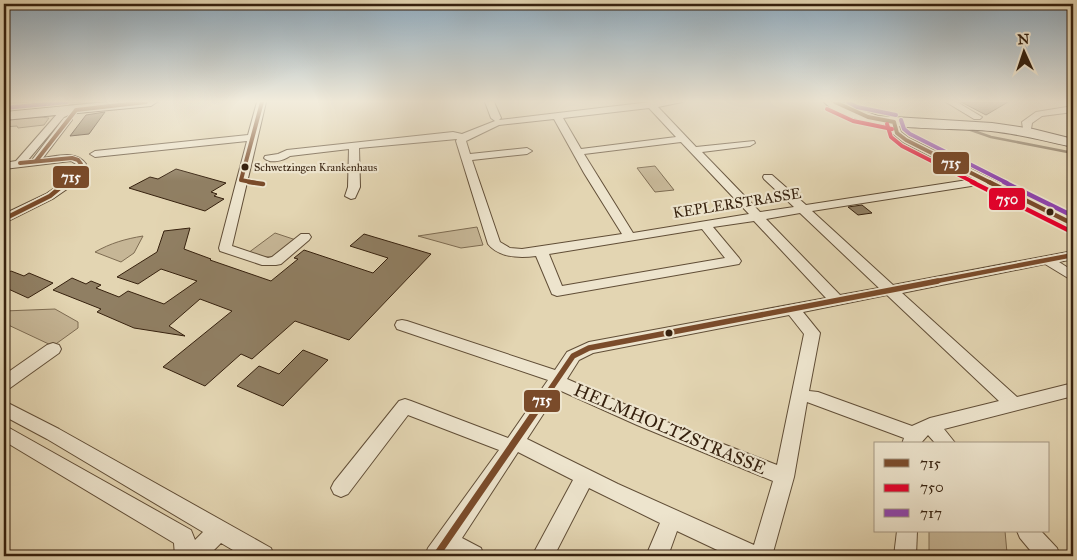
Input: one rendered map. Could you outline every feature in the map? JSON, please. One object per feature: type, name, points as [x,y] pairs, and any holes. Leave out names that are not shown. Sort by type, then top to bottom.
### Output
[{"type":"main road","points":[[989,128],[1027,133],[1073,143]]},
{"type":"street","points":[[20,163],[49,128]]},
{"type":"street","points":[[36,161],[60,128]]},
{"type":"street","points":[[255,128],[225,248],[266,262],[272,262],[276,261],[306,237]]},
{"type":"street","points":[[269,158],[281,157],[286,154],[453,135],[463,137],[485,128]]},
{"type":"street","points":[[564,128],[630,237]]},
{"type":"street","points":[[673,128],[837,300]]},
{"type":"street","points":[[895,128],[899,135],[1073,224]]},
{"type":"street","points":[[1027,128],[1027,133]]},
{"type":"street","points":[[95,154],[252,137]]},
{"type":"street","points":[[463,137],[461,141],[467,158],[527,150]]},
{"type":"street","points":[[577,152],[683,139]]},
{"type":"street","points":[[694,150],[750,143]]},
{"type":"street","points":[[350,196],[354,187],[354,146]]},
{"type":"street","points":[[4,166],[72,158],[78,160],[81,164],[63,187],[50,196],[4,218]]},
{"type":"street","name":"KEPLERSTRASSE","points":[[467,158],[494,244],[501,250],[510,253],[541,251],[987,180]]},
{"type":"street","points":[[768,177],[1014,405]]},
{"type":"street","points":[[541,251],[557,291],[734,260],[705,225]]},
{"type":"street","name":"HELMHOLTZSTRASSE","points":[[473,556],[442,549],[573,356],[589,348],[1073,255]]},
{"type":"street","points":[[1048,260],[1073,277]]},
{"type":"street","points":[[761,556],[784,476],[812,333],[792,309]]},
{"type":"street","name":"HELMHOLTZSTRASSE","points":[[402,325],[557,379],[643,420],[784,476]]},
{"type":"street","points":[[4,383],[52,349]]},
{"type":"street","points":[[812,397],[913,439],[920,428],[930,425],[1073,391]]},
{"type":"street","points":[[341,488],[405,406],[513,444],[753,556]]},
{"type":"street","points":[[4,408],[53,434],[263,556]]},
{"type":"street","points":[[930,425],[945,442]]},
{"type":"street","points":[[4,432],[184,537],[186,556]]},
{"type":"street","points":[[543,556],[585,476]]},
{"type":"street","points":[[657,556],[672,519]]},
{"type":"street","points":[[194,556],[219,530]]},
{"type":"street","points":[[905,556],[906,532]]},
{"type":"street","points":[[1028,532],[1049,556]]},
{"type":"shaded area","points":[[655,166],[674,190],[655,192],[637,168]]},
{"type":"shaded area","points":[[477,227],[483,245],[461,248],[418,236]]},
{"type":"shaded area","points":[[275,233],[296,240],[275,256],[264,257],[248,253]]},
{"type":"shaded area","points":[[143,236],[134,253],[121,262],[95,252],[130,238]]},
{"type":"shaded area","points":[[55,309],[78,322],[78,328],[53,346],[4,323],[4,311]]},
{"type":"shaded area","points":[[929,532],[1005,532],[1007,553],[997,556],[929,556]]},
{"type":"building","points":[[76,128],[93,128],[89,134],[70,136]]},
{"type":"building","points":[[176,169],[226,183],[211,192],[217,194],[214,196],[224,199],[205,211],[129,188],[150,177],[158,179]]},
{"type":"building","points":[[862,205],[872,213],[858,215],[848,207]]},
{"type":"building","points":[[190,228],[184,249],[271,281],[298,259],[294,258],[304,250],[373,273],[388,258],[350,246],[364,234],[431,254],[349,340],[295,321],[252,359],[241,354],[205,386],[163,367],[232,311],[200,299],[169,326],[185,336],[134,328],[97,312],[101,309],[53,290],[72,278],[86,284],[91,281],[101,285],[96,288],[119,297],[128,291],[164,304],[197,281],[161,269],[138,284],[117,277],[157,252],[164,231]]},
{"type":"building","points":[[11,271],[24,276],[29,273],[53,283],[28,298],[4,287],[4,275]]},
{"type":"building","points":[[303,350],[328,360],[283,406],[237,386],[259,366],[279,374]]},
{"type":"waterway","points":[[965,128],[991,137],[1073,153]]},
{"type":"transit line","name":"715","points":[[36,161],[62,128]]},
{"type":"transit line","name":"715","points":[[255,128],[241,180],[263,184]]},
{"type":"transit line","name":"750","points":[[888,128],[892,129]]},
{"type":"transit line","name":"750","points":[[888,128],[891,137],[902,146],[1070,231]]},
{"type":"transit line","name":"715","points":[[896,128],[897,133],[906,140],[1073,224]]},
{"type":"transit line","name":"717","points":[[904,128],[910,134],[1073,216]]},
{"type":"transit line","name":"715","points":[[4,219],[50,196],[63,187],[81,164],[78,160],[72,158],[20,163]]},
{"type":"transit line","name":"715","points":[[436,556],[573,356],[589,348],[1073,255]]},
{"type":"place","name":"Schwetzingen Krankenhaus","points":[[245,167]]}]
